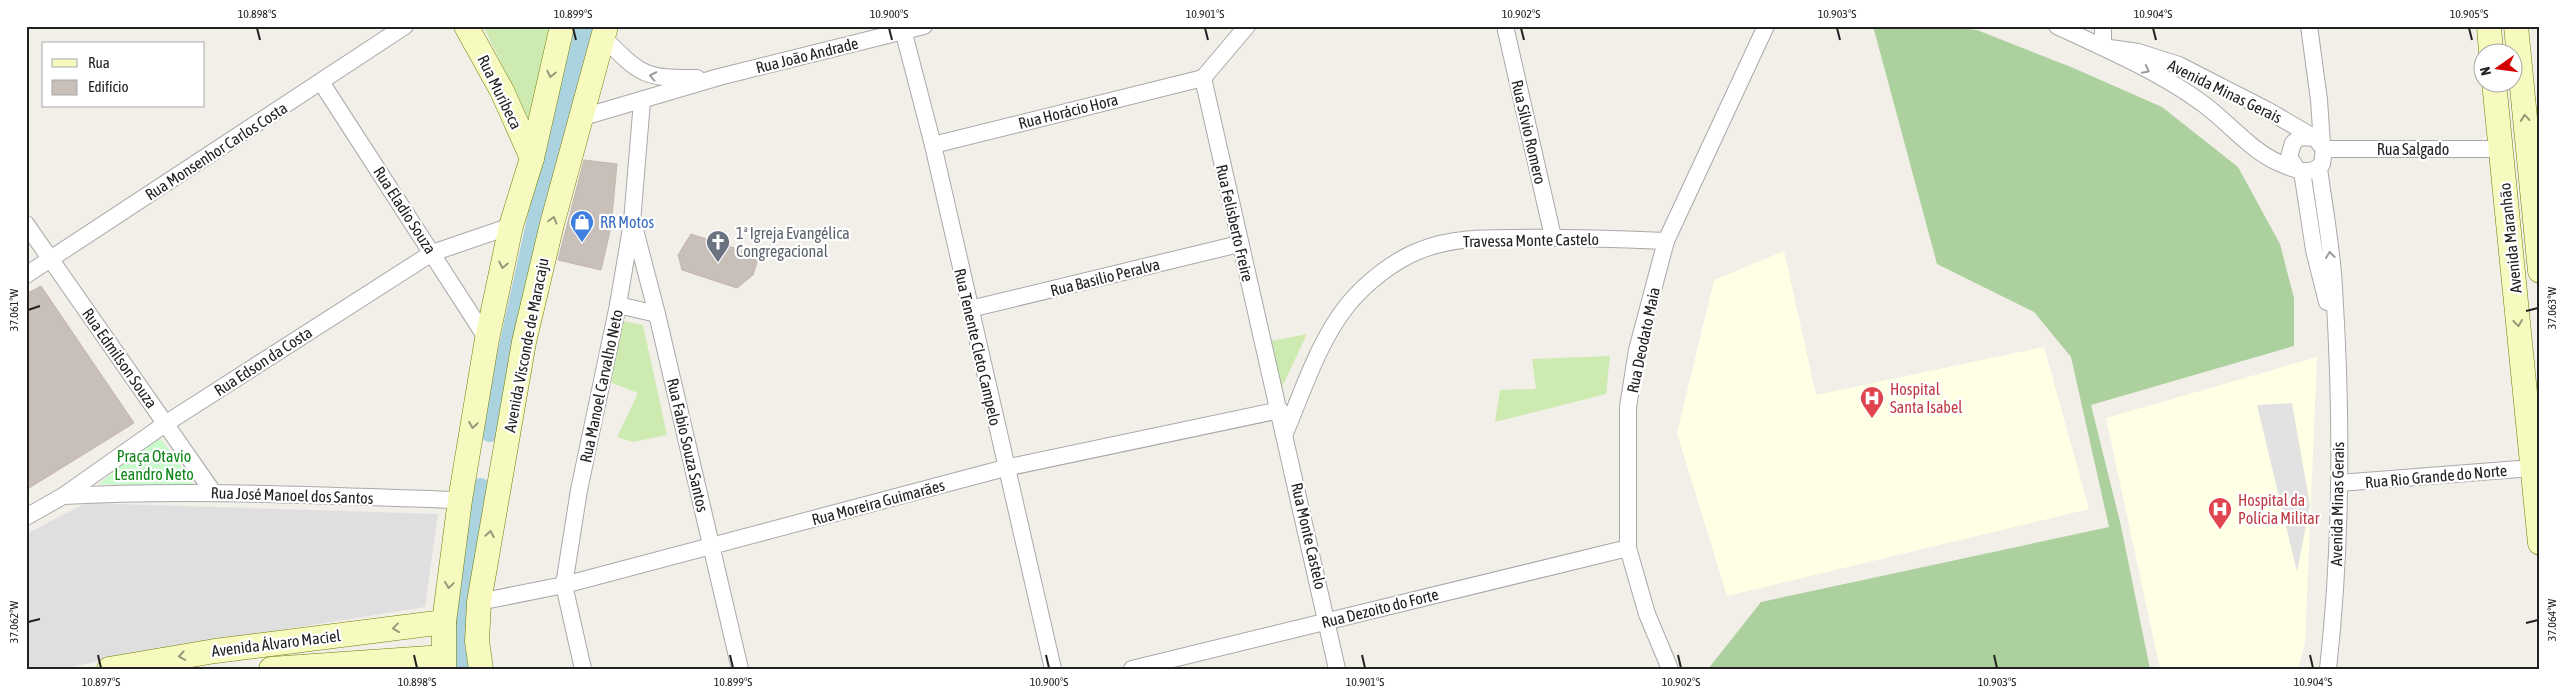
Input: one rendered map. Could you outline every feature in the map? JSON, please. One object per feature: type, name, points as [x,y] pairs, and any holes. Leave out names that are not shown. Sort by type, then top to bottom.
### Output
[{"type":"main road","name":"Rua Muribeca","points":[[466,26],[502,91],[532,158]]},
{"type":"main road","points":[[443,663],[444,622],[460,500],[487,339],[511,226],[532,158],[562,26]]},
{"type":"main road","points":[[2489,26],[2490,42]]},
{"type":"main road","name":"Avenida Maranhão","points":[[2516,26],[2534,157],[2540,271]]},
{"type":"main road","name":"Avenida Visconde de Maracaju","points":[[481,669],[477,640],[479,602],[524,342],[538,278],[583,117],[602,30]]},
{"type":"main road","name":"Avenida Maranhão","points":[[2495,92],[2540,544]]},
{"type":"main road","points":[[468,459],[502,469]]},
{"type":"main road","name":"Avenida Álvaro Maciel","points":[[109,669],[215,651],[444,622]]},
{"type":"main road","name":"Avenida Álvaro Maciel","points":[[271,669],[443,663]]},
{"type":"street","name":"Rua Monsenhor Carlos Costa","points":[[26,275],[406,26]]},
{"type":"street","name":"Rua João Andrade","points":[[583,117],[719,77],[902,29],[924,26]]},
{"type":"street","points":[[1203,78],[1247,26]]},
{"type":"street","name":"Rua Sílvio Romero","points":[[1505,26],[1553,237]]},
{"type":"street","name":"Rua Deodato Maia","points":[[1670,669],[1647,614],[1628,548],[1628,408],[1637,350],[1666,241],[1766,26]]},
{"type":"street","name":"Avenida Minas Gerais","points":[[2057,26],[2174,84],[2202,103],[2265,155],[2299,170]]},
{"type":"street","points":[[2103,26],[2103,48]]},
{"type":"street","points":[[2308,26],[2319,100],[2320,144]]},
{"type":"street","name":"Rua Tenente Cleto Campelo","points":[[902,29],[933,145],[1005,468],[1053,669]]},
{"type":"street","name":"Rua João Andrade","points":[[602,30],[629,64],[646,75],[671,78],[719,77]]},
{"type":"street","name":"Avenida Minas Gerais","points":[[2103,48],[2138,52],[2179,64],[2267,110],[2320,144],[2324,160],[2319,168],[2334,287],[2339,483],[2333,623],[2328,669]]},
{"type":"street","name":"Rua Horácio Hora","points":[[933,145],[1203,78]]},
{"type":"street","name":"Rua Felisberto Freire","points":[[1203,78],[1285,433]]},
{"type":"street","name":"Rua Eladio Souza","points":[[321,82],[487,339]]},
{"type":"street","name":"Rua Manoel Carvalho Neto","points":[[583,669],[564,585],[579,490],[618,305],[632,222],[642,100]]},
{"type":"street","name":"Avenida Minas Gerais","points":[[2320,144],[2300,137],[2293,143],[2289,157],[2299,170],[2314,250],[2336,339]]},
{"type":"street","name":"Rua Salgado","points":[[2320,144],[2501,149]]},
{"type":"street","points":[[2299,170],[2314,171],[2319,168]]},
{"type":"street","name":"Rua Fabio Souza Santos","points":[[632,222],[657,314],[740,669]]},
{"type":"street","name":"Rua Edmilson Souza","points":[[26,224],[213,492]]},
{"type":"street","name":"Rua Edson da Costa","points":[[26,518],[63,496],[165,424],[432,253],[511,226]]},
{"type":"street","name":"Travessa Monte Castelo","points":[[1285,433],[1331,330],[1347,306],[1361,291],[1400,260],[1420,250],[1464,239],[1553,237],[1666,241]]},
{"type":"street","name":"Rua Basilio Peralva","points":[[970,309],[1240,244]]},
{"type":"street","name":"Rua Manoel Carvalho Neto","points":[[618,305],[657,314]]},
{"type":"street","name":"Rua Moreira Guimarães","points":[[479,602],[564,585],[1005,468],[1280,410]]},
{"type":"street","name":"Rua Monte Castelo","points":[[1285,433],[1338,669]]},
{"type":"street","name":"Rua Rio Grande do Norte","points":[[2339,483],[2532,468]]},
{"type":"street","name":"Rua José Manoel dos Santos","points":[[63,496],[132,492],[213,492],[460,500]]},
{"type":"street","name":"Rua Dezoito do Forte","points":[[1132,669],[1628,548]]},
{"type":"shaded area","name":"Hospital Santa Isabel","points":[[1784,251],[1816,395],[2044,347],[2089,509],[1727,596],[1677,433],[1714,280]]},
{"type":"shaded area","name":"Hospital da Polícia Militar","points":[[2317,357],[2305,643],[2298,669],[2160,669],[2106,418]]},
{"type":"shaded area","points":[[2292,403],[2310,505],[2297,572],[2257,405]]},
{"type":"shaded area","points":[[86,503],[438,514],[425,607],[154,650],[61,669],[26,669],[26,534]]},
{"type":"green space","points":[[483,26],[552,26],[524,136],[516,93]]},
{"type":"green space","points":[[1873,26],[1945,26],[1977,30],[2071,67],[2162,107],[2238,167],[2280,244],[2294,298],[2294,346],[2091,405],[2121,526],[2150,669],[1708,669],[1761,602],[2109,527],[2071,357],[2034,312],[1937,264]]},
{"type":"green space","points":[[624,321],[643,325],[667,435],[633,442],[617,437],[638,393],[610,382],[619,326]]},
{"type":"green space","points":[[1307,334],[1281,389],[1271,341]]},
{"type":"green space","points":[[1610,356],[1606,394],[1495,422],[1500,390],[1536,389],[1532,359]]},
{"type":"green space","name":"Praça Otavio Leandro Neto","points":[[158,435],[196,487],[99,484]]},
{"type":"building","points":[[584,160],[617,164],[611,227],[601,270],[558,260]]},
{"type":"building","name":"1ª Igreja Evangélica Congregacional","points":[[691,234],[759,256],[753,275],[737,288],[682,270],[678,255]]},
{"type":"building","points":[[41,286],[134,423],[26,490],[26,294]]},
{"type":"waterway","points":[[490,432],[551,156],[585,26]]},
{"type":"waterway","points":[[460,669],[455,649],[480,488]]},
{"type":"place","name":"RR Motos","points":[[582,243]]},
{"type":"place","name":"1ª Igreja Evangélica Congregacional","points":[[718,263]]},
{"type":"place","name":"Hospital Santa Isabel","points":[[1872,419]]},
{"type":"place","name":"Hospital da Polícia Militar","points":[[2220,530]]}]
